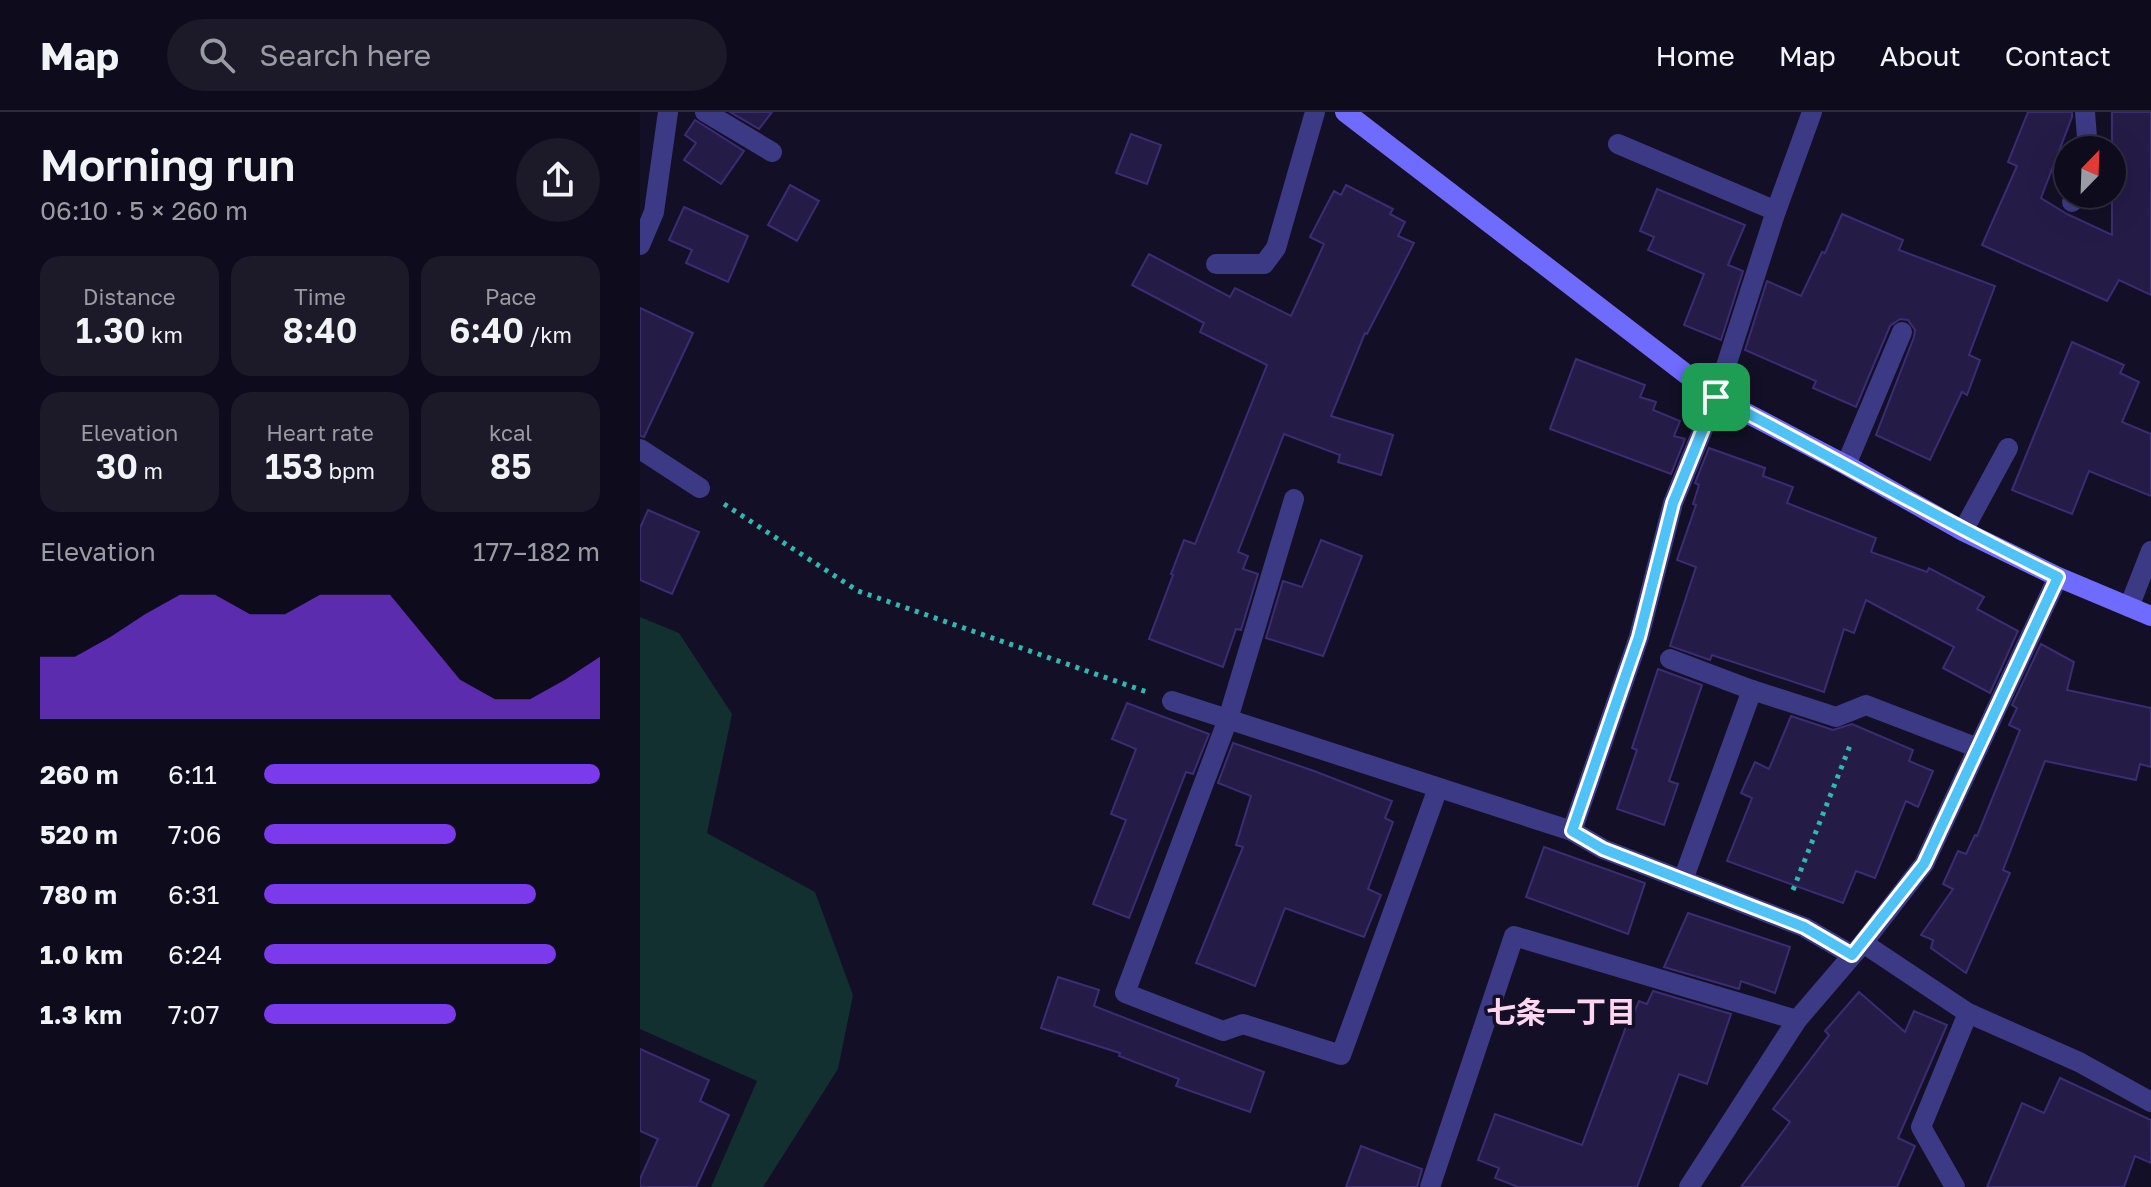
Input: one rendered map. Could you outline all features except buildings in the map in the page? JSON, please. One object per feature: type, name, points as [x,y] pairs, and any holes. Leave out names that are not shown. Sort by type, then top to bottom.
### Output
[{"type":"street","points":[[640,245],[654,212],[668,112]]},
{"type":"street","points":[[705,112],[772,152]]},
{"type":"street","points":[[1216,264],[1264,264],[1276,248],[1315,112]]},
{"type":"street","points":[[1345,112],[1716,397],[1963,531],[2058,577],[2151,616]]},
{"type":"street","points":[[1572,831],[1639,637],[1673,503],[1716,397],[1776,211],[1812,112]]},
{"type":"street","points":[[2085,112],[2087,136]]},
{"type":"street","points":[[1618,144],[1776,211]]},
{"type":"street","points":[[1846,465],[1902,332]]},
{"type":"street","points":[[1963,531],[2008,448]]},
{"type":"street","points":[[640,449],[700,488]]},
{"type":"street","points":[[1294,499],[1228,719],[1125,993],[1223,1031],[1243,1024],[1341,1055],[1438,788]]},
{"type":"street","points":[[2129,607],[2151,551]]},
{"type":"street","points":[[1689,1187],[1797,1020],[1858,949],[1924,864],[2058,577]]},
{"type":"street","points":[[1670,659],[1836,717],[1866,705],[1978,748]]},
{"type":"street","points":[[1683,880],[1752,690]]},
{"type":"street","points":[[1172,701],[1572,831],[1603,849],[1858,949],[1968,1013],[2079,1062],[2151,1102]]},
{"type":"street","points":[[1430,1187],[1514,936],[1797,1020]]},
{"type":"street","points":[[1955,1187],[1921,1127],[1968,1013]]},
{"type":"path","points":[[700,488],[858,591],[1172,701]]},
{"type":"path","points":[[1782,918],[1854,737]]},
{"type":"green space","points":[[640,617],[679,633],[732,714],[707,833],[815,892],[853,995],[838,1069],[763,1187],[711,1187],[757,1081],[640,1029]]},
{"type":"district","name":"七条一丁目","points":[[1561,1013]]},
{"type":"route","points":[[1716,397],[1963,531],[2058,577],[1924,864],[1852,955],[1804,927],[1603,849],[1572,831],[1639,637],[1673,503],[1716,397]]}]
